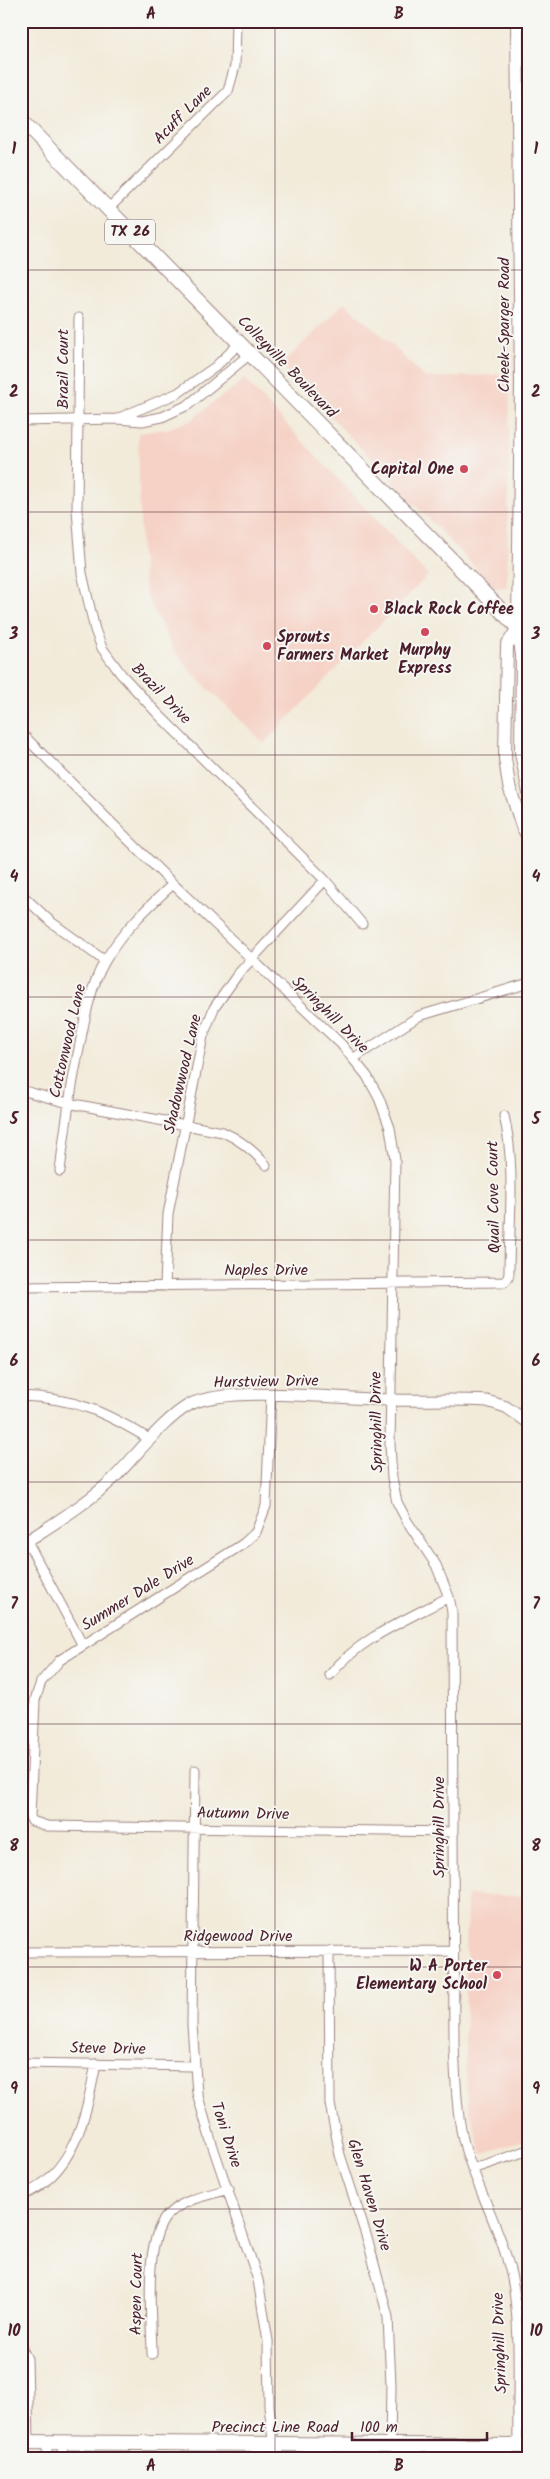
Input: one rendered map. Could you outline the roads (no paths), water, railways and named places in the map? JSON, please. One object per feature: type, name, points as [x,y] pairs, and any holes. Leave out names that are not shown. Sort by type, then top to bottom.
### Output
[{"type":"main road","name":"Cheek-Sparger Road","points":[[517,21],[524,275],[518,628],[522,655],[521,753],[529,793]]},
{"type":"main road","name":"Colleyville Boulevard","points":[[21,120],[529,638]]},
{"type":"main road","points":[[518,628],[507,645],[505,758],[509,786],[522,826],[529,839]]},
{"type":"main road","name":"Precinct Line Road","points":[[25,2442],[274,2451],[399,2450],[523,2446]]},
{"type":"street","name":"Acuff Lane","points":[[108,209],[228,91],[235,66],[236,21]]},
{"type":"street","name":"Brazil Court","points":[[78,318],[78,421]]},
{"type":"street","points":[[117,419],[178,393],[215,366],[239,344]]},
{"type":"street","points":[[21,421],[117,419],[142,421],[162,417],[188,404],[250,354]]},
{"type":"street","name":"Brazil Drive","points":[[78,421],[77,510],[82,574],[94,630],[102,648],[121,674],[158,714],[325,880],[362,924]]},
{"type":"street","name":"Springhill Drive","points":[[21,733],[173,884],[320,1023],[354,1058],[379,1098],[385,1112],[393,1145],[396,1186],[390,1400],[392,1478],[397,1502],[436,1565],[449,1597],[453,1631],[454,2046],[458,2108],[472,2168],[497,2232],[514,2290],[523,2446]]},
{"type":"street","name":"Shadowwood Lane","points":[[165,1286],[168,1214],[204,1036],[214,1008],[252,959],[325,880]]},
{"type":"street","name":"Cottonwood Lane","points":[[60,1171],[68,1103],[85,1019],[105,961],[130,927],[173,884]]},
{"type":"street","points":[[21,894],[51,922],[105,961]]},
{"type":"street","points":[[354,1058],[419,1016],[529,983]]},
{"type":"street","points":[[21,1090],[68,1103],[223,1132],[240,1140],[266,1166]]},
{"type":"street","name":"Quail Cove Court","points":[[504,1116],[510,1149],[508,1278]]},
{"type":"street","name":"Naples Drive","points":[[21,1287],[501,1282],[508,1278]]},
{"type":"street","points":[[21,1396],[69,1400],[88,1406],[119,1421],[151,1440]]},
{"type":"street","name":"Hurstview Drive","points":[[24,1543],[89,1500],[180,1411],[198,1402],[218,1397],[271,1396],[487,1401],[506,1407],[529,1423]]},
{"type":"street","name":"Summer Dale Drive","points":[[32,1821],[30,1794],[37,1691],[44,1677],[60,1660],[82,1644],[194,1576],[243,1544],[256,1532],[266,1506],[271,1396]]},
{"type":"street","points":[[24,1543],[82,1644]]},
{"type":"street","points":[[330,1675],[343,1658],[357,1647],[449,1597]]},
{"type":"street","name":"Toni Drive","points":[[194,1770],[192,2025],[194,2066],[199,2101],[258,2280],[266,2316],[274,2451]]},
{"type":"street","name":"Autumn Drive","points":[[32,1821],[47,1826],[454,1832]]},
{"type":"street","name":"Glen Haven Drive","points":[[329,1951],[330,2104],[340,2155],[368,2241],[388,2317],[391,2385],[399,2450]]},
{"type":"street","name":"Ridgewood Drive","points":[[21,1952],[454,1951]]},
{"type":"street","name":"Steve Drive","points":[[21,2063],[194,2066]]},
{"type":"street","points":[[21,2196],[57,2172],[64,2164],[77,2137],[87,2107],[96,2064]]},
{"type":"street","points":[[472,2168],[529,2150]]},
{"type":"street","name":"Aspen Court","points":[[152,2354],[151,2256],[156,2230],[173,2209],[189,2200],[229,2189]]},
{"type":"street","points":[[21,2347],[27,2359],[25,2442]]},
{"type":"street","points":[[47,2443],[47,2458]]},
{"type":"street","points":[[62,2458],[63,2444]]},
{"type":"place","name":"Capital One","points":[[464,469]]},
{"type":"place","name":"Black Rock Coffee","points":[[374,609]]},
{"type":"place","name":"Murphy Express","points":[[425,632]]},
{"type":"place","name":"Sprouts Farmers Market","points":[[267,646]]},
{"type":"place","name":"W A Porter Elementary School","points":[[497,1975]]}]
